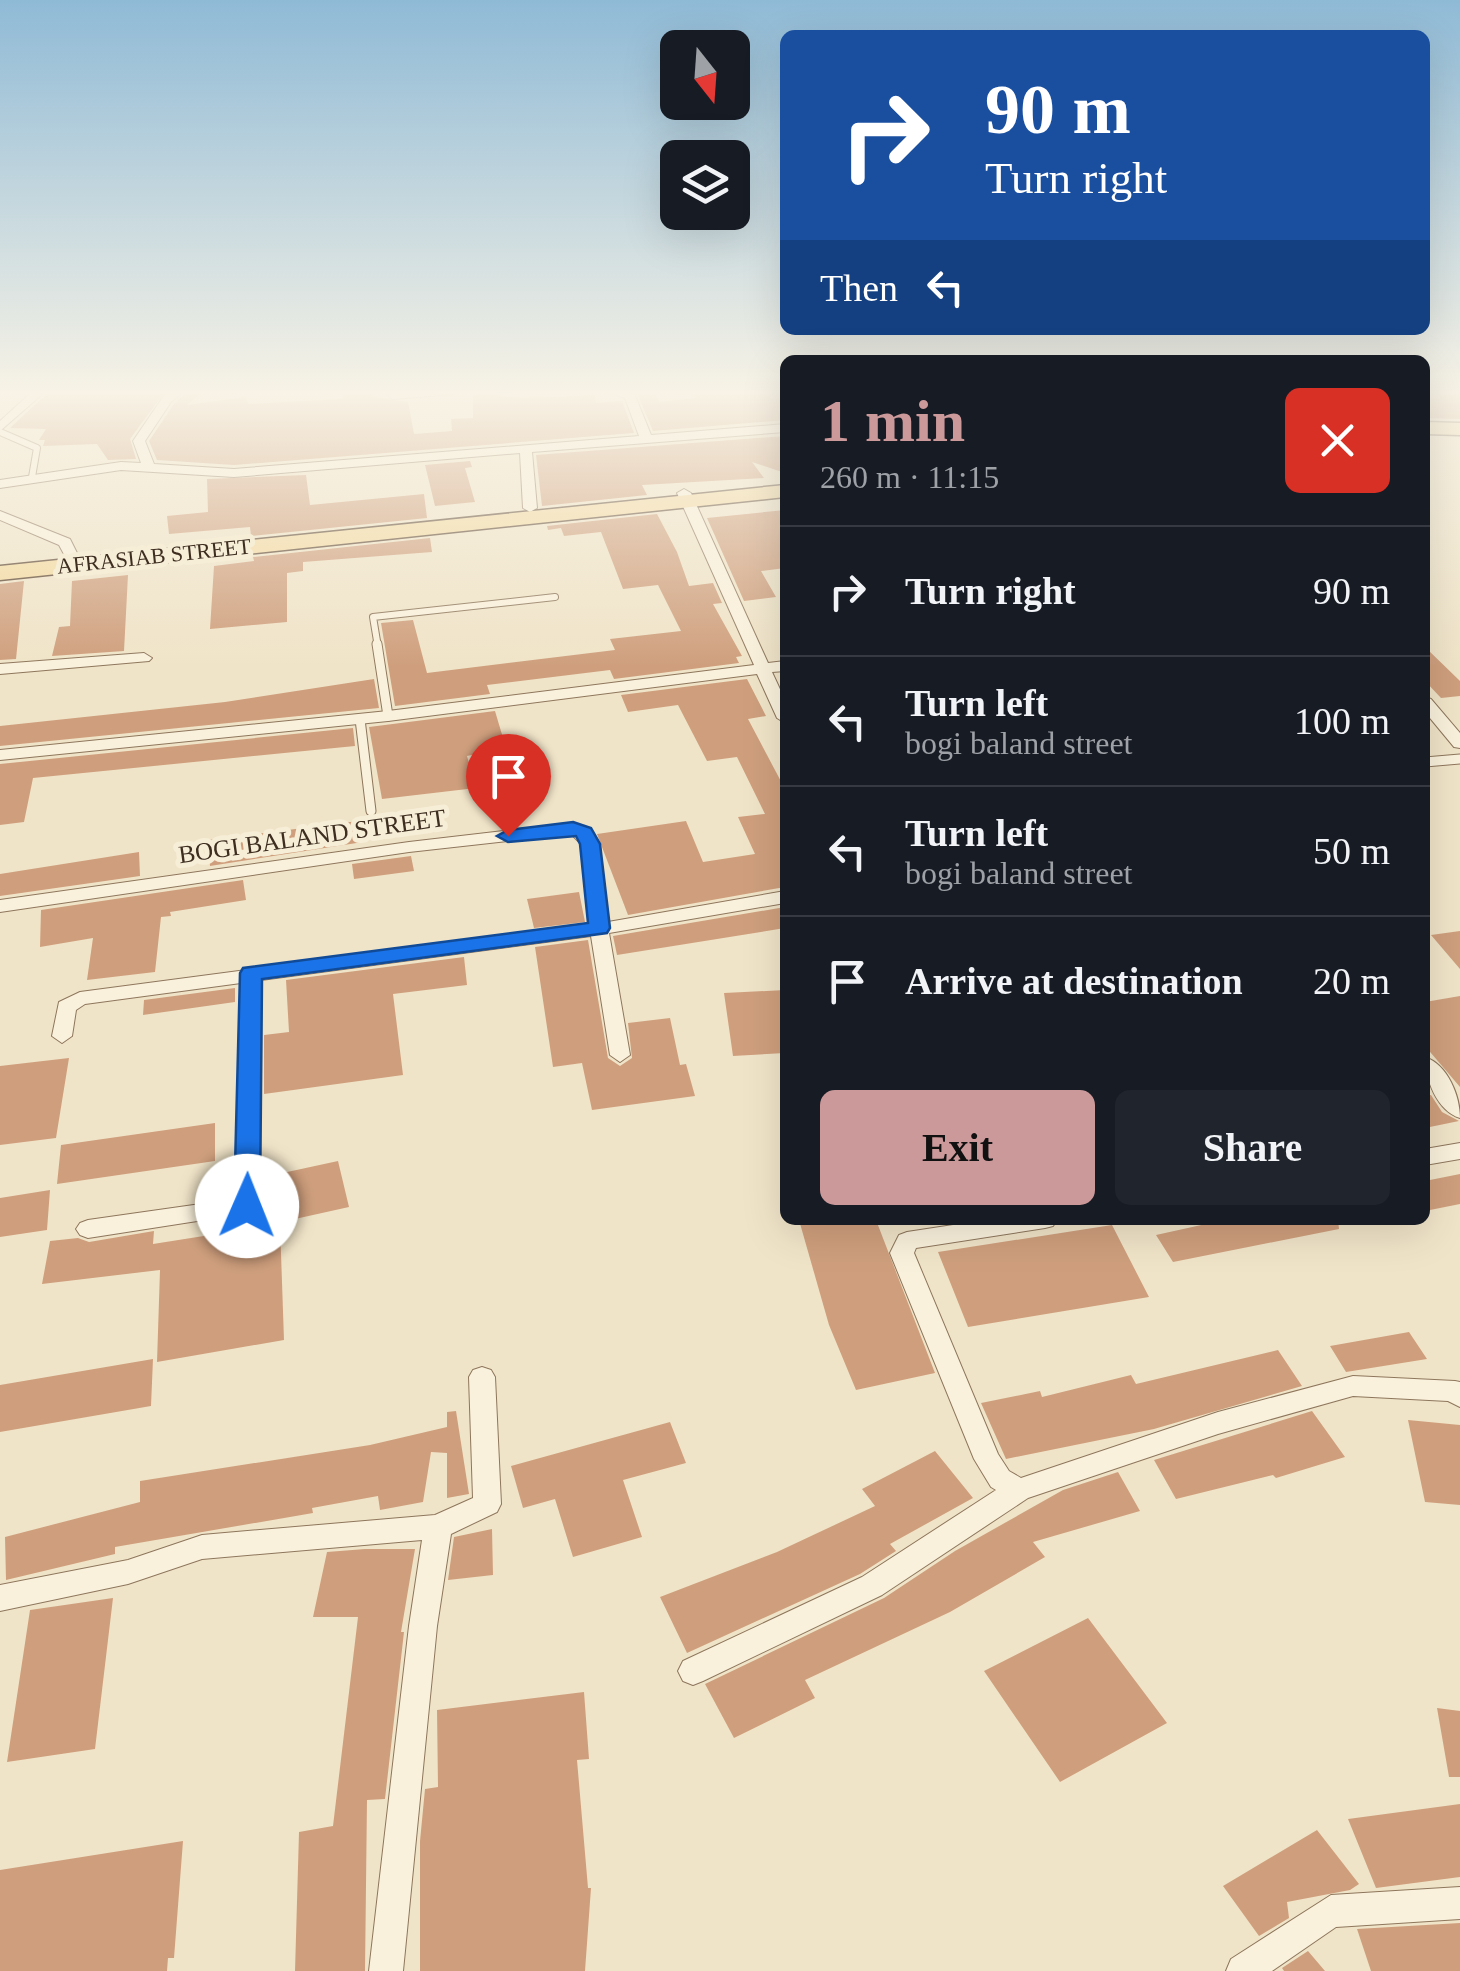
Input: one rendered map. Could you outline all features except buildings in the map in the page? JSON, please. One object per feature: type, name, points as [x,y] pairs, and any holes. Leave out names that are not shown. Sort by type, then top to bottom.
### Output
[{"type":"main road","name":"AFRASIAB STREET","points":[[0,563],[780,488]]},
{"type":"main road","name":"AFRASIAB STREET","points":[[353,531],[530,508],[686,497]]},
{"type":"main road","name":"AFRASIAB STREET","points":[[0,573],[257,540]]},
{"type":"street","points":[[528,482],[530,508]]},
{"type":"street","points":[[686,497],[780,707]]},
{"type":"street","points":[[0,515],[65,542],[72,555]]},
{"type":"street","points":[[0,669],[144,658]]},
{"type":"street","points":[[0,755],[388,716],[780,666]]},
{"type":"street","points":[[1430,708],[1460,743]]},
{"type":"street","name":"BOGI BALAND STREET","points":[[0,906],[390,849],[573,828],[584,832],[590,844],[599,928]]},
{"type":"street","points":[[62,1036],[66,1006],[80,998],[599,928],[780,899]]},
{"type":"street","points":[[599,928],[620,1055]]},
{"type":"street","points":[[88,1229],[247,1206],[251,973]]},
{"type":"street","points":[[1430,1071],[1460,1112]]},
{"type":"street","points":[[1430,1155],[1460,1151]]},
{"type":"street","points":[[994,1225],[906,1240],[902,1252],[986,1459],[1000,1479],[1020,1490]]},
{"type":"street","points":[[0,1598],[128,1572],[202,1546],[438,1528],[486,1504],[482,1377]]},
{"type":"street","points":[[693,1671],[872,1586],[1020,1490],[1218,1422],[1353,1386],[1455,1391],[1460,1398]]},
{"type":"street","points":[[386,1971],[422,1626],[438,1528]]},
{"type":"street","points":[[1243,1971],[1332,1912],[1460,1903]]},
{"type":"lane","points":[[388,716],[372,617],[554,597]]},
{"type":"lane","points":[[360,719],[371,811]]},
{"type":"lane","points":[[1430,762],[1460,759]]},
{"type":"route","points":[[247,1206],[251,973],[599,928],[590,844],[584,832],[573,828],[508,836]]}]
